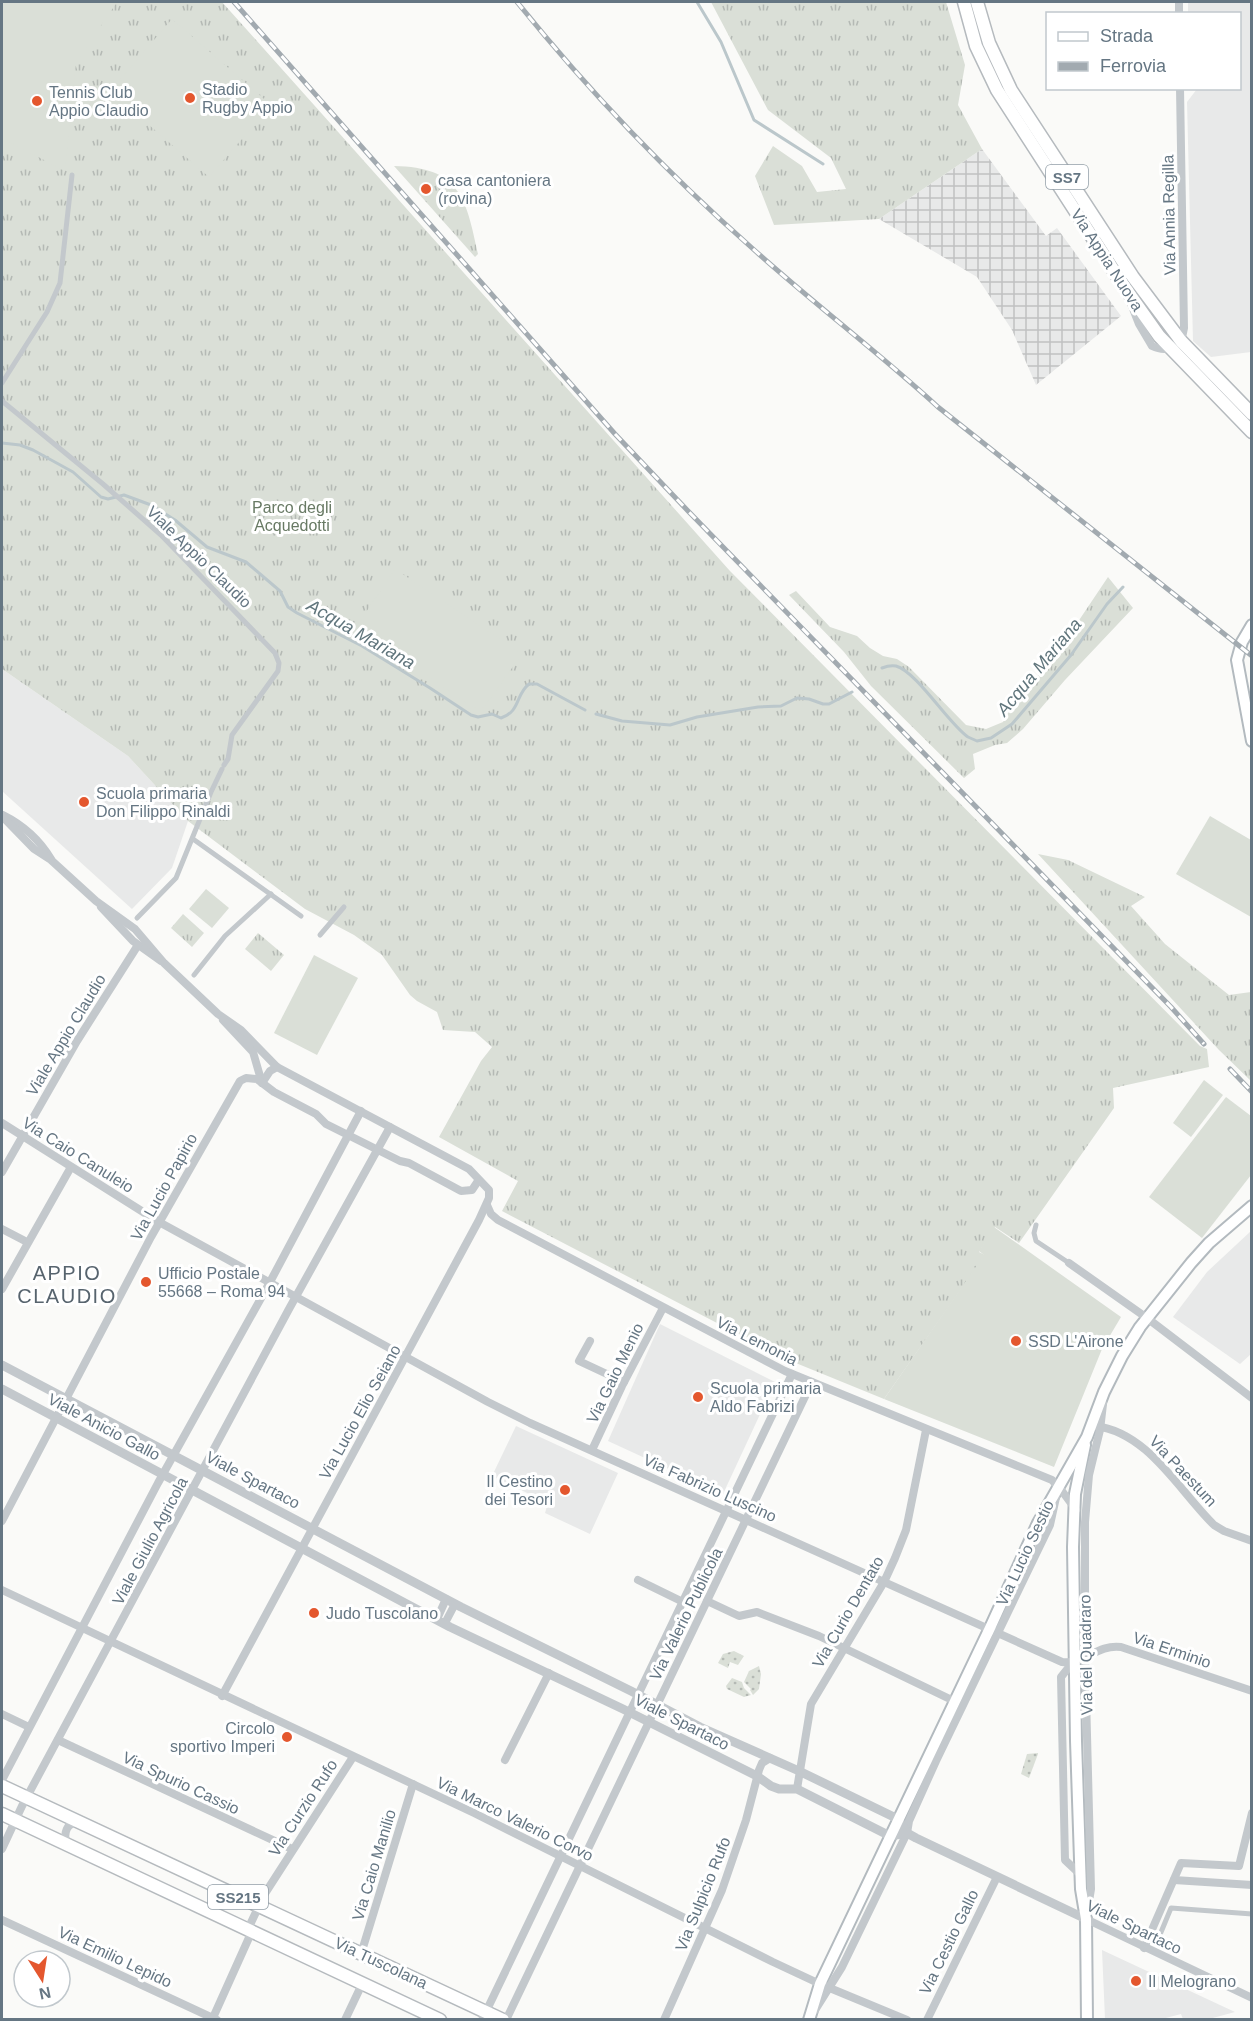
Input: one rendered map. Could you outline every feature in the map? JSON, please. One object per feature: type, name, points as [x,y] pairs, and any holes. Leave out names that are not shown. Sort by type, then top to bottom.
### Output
[{"type":"main road","name":"Via Appia Nuova","points":[[964,2],[976,46],[996,90],[1125,288],[1251,432]]},
{"type":"main road","name":"Via Appia Nuova","points":[[977,2],[989,43],[1011,90],[1175,345],[1251,414]]},
{"type":"main road","points":[[1251,625],[1242,642],[1237,660],[1251,741]]},
{"type":"main road","name":"Via del Quadraro","points":[[1058,1485],[1096,1426],[1104,1392],[1122,1356],[1147,1318],[1203,1250],[1251,1206]]},
{"type":"main road","name":"Via del Quadraro","points":[[1087,1437],[1077,1482],[1079,1659],[1076,1741],[1081,1875],[1086,1919],[1087,2019]]},
{"type":"main road","name":"Via Lucio Sestio","points":[[810,2017],[825,1986],[827,1969],[954,1701],[995,1631],[995,1616],[1058,1485]]},
{"type":"main road","name":"Via Tuscolana","points":[[2,1786],[361,1954],[484,2016],[504,2019]]},
{"type":"main road","name":"Via Tuscolana","points":[[2,1814],[440,2019]]},
{"type":"street","name":"Via Annia Regilla","points":[[1175,345],[1184,323],[1180,90]]},
{"type":"street","points":[[2,383],[47,312],[60,283],[72,175]]},
{"type":"street","name":"Viale Appio Claudio","points":[[2,401],[174,548],[270,646],[277,656],[278,671],[232,735],[228,759],[211,792],[176,878],[137,918]]},
{"type":"street","points":[[2,816],[21,826],[39,841],[51,860],[96,901],[108,916],[131,932],[218,1014],[253,1052],[262,1083],[274,1092],[316,1114],[326,1124],[400,1161],[409,1163],[461,1191],[472,1190],[478,1181]]},
{"type":"street","points":[[193,839],[301,916]]},
{"type":"street","points":[[194,975],[225,936],[271,894]]},
{"type":"street","points":[[320,935],[344,907]]},
{"type":"street","points":[[131,932],[138,945],[164,963]]},
{"type":"street","name":"Viale Appio Claudio","points":[[2,1172],[77,1041],[138,945]]},
{"type":"street","points":[[218,1014],[241,1030],[277,1067],[270,1071],[262,1083]]},
{"type":"street","name":"Via Lemonia","points":[[277,1067],[469,1169],[489,1190],[487,1205],[496,1219],[792,1374],[1052,1480],[1058,1485]]},
{"type":"street","name":"Via Lucio Papirio","points":[[2,1521],[159,1222],[238,1082],[252,1077],[262,1083]]},
{"type":"street","name":"Viale Giulio Agricola","points":[[2,1780],[173,1455],[270,1282],[361,1111]]},
{"type":"street","name":"Via Caio Canuleio","points":[[2,1123],[159,1222],[296,1296]]},
{"type":"street","name":"Viale Giulio Agricola","points":[[27,1798],[296,1296],[390,1127]]},
{"type":"street","points":[[2,1289],[5,1274],[27,1242],[71,1167]]},
{"type":"street","name":"Via Lucio Elio Seiano","points":[[222,1696],[487,1205]]},
{"type":"street","points":[[1036,1225],[1036,1241],[1147,1318],[1251,1398]]},
{"type":"street","points":[[2,1229],[27,1242]]},
{"type":"street","name":"Via Fabrizio Luscino","points":[[296,1296],[512,1414],[1062,1662],[1079,1659]]},
{"type":"street","name":"Via Gaio Menio","points":[[592,1450],[663,1308]]},
{"type":"street","points":[[590,1341],[579,1361],[624,1382]]},
{"type":"street","name":"Viale Anicio Gallo","points":[[2,1365],[173,1455]]},
{"type":"street","name":"Via Valerio Publicola","points":[[484,2016],[792,1374]]},
{"type":"street","name":"Via Valerio Publicola","points":[[504,2019],[812,1382]]},
{"type":"street","name":"Viale Anicio Gallo","points":[[2,1389],[192,1490]]},
{"type":"street","name":"Via del Quadraro","points":[[1079,1511],[1089,1475],[1096,1426]]},
{"type":"street","name":"Via Paestum","points":[[1096,1426],[1140,1444],[1214,1525],[1251,1541]]},
{"type":"street","name":"Via Curio Dentato","points":[[797,1789],[811,1704],[884,1582],[906,1530],[926,1430]]},
{"type":"street","name":"Viale Spartaco","points":[[173,1455],[451,1602],[656,1705],[728,1741],[799,1771],[898,1819]]},
{"type":"street","points":[[1058,1485],[1079,1511]]},
{"type":"street","name":"Via Lucio Sestio","points":[[825,1986],[842,1967],[907,1833],[909,1821],[995,1631],[1009,1612],[1050,1525],[1058,1485]]},
{"type":"street","name":"Viale Spartaco","points":[[192,1490],[441,1621],[630,1712],[757,1776],[771,1786],[797,1789],[890,1836]]},
{"type":"street","points":[[638,1580],[683,1602]]},
{"type":"street","name":"Via Marco Valerio Corvo","points":[[2,1590],[222,1696],[413,1784],[825,1986],[907,2019]]},
{"type":"street","points":[[706,1601],[739,1616],[757,1612],[844,1648],[954,1701]]},
{"type":"street","points":[[441,1621],[451,1602]]},
{"type":"street","points":[[995,1616],[1009,1612]]},
{"type":"street","name":"Via Erminio","points":[[1079,1659],[1101,1648],[1121,1647],[1251,1691]]},
{"type":"street","name":"Via del Quadraro","points":[[1079,1659],[1089,1783],[1091,1889],[1086,1919]]},
{"type":"street","name":"Via del Quadraro","points":[[1079,1659],[1061,1677],[1065,1860],[1081,1875]]},
{"type":"street","points":[[505,1760],[549,1673]]},
{"type":"street","points":[[2,1714],[29,1727]]},
{"type":"street","name":"Via Spurio Cassio","points":[[58,1740],[292,1849]]},
{"type":"street","points":[[1076,1741],[1088,1754]]},
{"type":"street","name":"Via Curzio Rufo","points":[[259,1906],[292,1849],[353,1757]]},
{"type":"street","points":[[757,1776],[761,1764],[770,1758]]},
{"type":"street","name":"Via Sulpicio Rufo","points":[[664,2019],[731,1868],[757,1776]]},
{"type":"street","points":[[1078,1794],[1089,1783]]},
{"type":"street","name":"Via Caio Manilio","points":[[361,1954],[413,1784]]},
{"type":"street","points":[[2,1849],[27,1798]]},
{"type":"street","points":[[903,1807],[916,1805]]},
{"type":"street","points":[[1143,1948],[1181,1863],[1239,1866],[1251,1813]]},
{"type":"street","points":[[890,1836],[907,1833],[898,1819]]},
{"type":"street","points":[[66,1843],[67,1828],[78,1822]]},
{"type":"street","name":"Viale Spartaco","points":[[907,1833],[1251,1998]]},
{"type":"street","name":"Via Cestio Gallo","points":[[927,2019],[997,1877]]},
{"type":"street","points":[[1174,1880],[1251,1885]]},
{"type":"street","points":[[214,2019],[259,1906]]},
{"type":"street","points":[[1159,1937],[1171,1908],[1251,1914]]},
{"type":"street","name":"Via Emilio Lepido","points":[[2,1920],[214,2019]]},
{"type":"street","points":[[827,1969],[842,1967]]},
{"type":"street","points":[[345,2019],[363,1982]]},
{"type":"shaded area","points":[[1188,2],[1248,2],[1251,4],[1251,352],[1211,357],[1193,341],[1187,102],[1196,90],[1241,90],[1241,12],[1188,12]]},
{"type":"shaded area","points":[[982,149],[1046,236],[1057,228],[1121,316],[1036,385],[1012,330],[977,277],[879,219]]},
{"type":"shaded area","points":[[2,669],[128,756],[188,821],[172,868],[132,909],[2,791]]},
{"type":"shaded area","points":[[1251,1231],[1251,1354],[1240,1364],[1173,1317],[1207,1272]]},
{"type":"shaded area","name":"Scuola primaria Aldo Fabrizi","points":[[660,1324],[775,1382],[723,1494],[608,1441]]},
{"type":"shaded area","name":"Il Cestino dei Tesori","points":[[516,1426],[618,1473],[590,1534],[545,1513],[548,1503],[492,1476]]},
{"type":"shaded area","name":"Il Melograno","points":[[1102,1950],[1235,2012],[1209,2019],[1183,2019],[1181,2014],[1162,2019],[1105,2019]]},
{"type":"green space","name":"Parco degli Acquedotti","points":[[2,2],[222,2],[730,571],[1200,1046],[1207,1049],[1209,1067],[1113,1088],[1114,1108],[1019,1243],[995,1227],[979,1252],[985,1255],[884,1399],[786,1359],[502,1211],[518,1181],[439,1137],[481,1061],[492,1047],[475,1032],[443,1030],[437,1012],[410,995],[382,955],[354,935],[305,909],[188,821],[128,756],[2,669]]},
{"type":"green space","name":"Tennis Club Appio Claudio","points":[[2,2],[117,2],[76,63],[65,171],[2,138]]},
{"type":"green space","points":[[711,2],[946,2],[965,65],[958,105],[982,149],[879,219],[774,225],[755,176],[773,146],[802,166],[817,192],[846,189],[831,158],[768,110]]},
{"type":"green space","name":"Stadio Rugby Appio","points":[[172,19],[271,105],[209,177],[110,91]]},
{"type":"green space","points":[[394,166],[433,172],[456,189],[469,217],[478,254],[475,257]]},
{"type":"green space","points":[[395,569],[522,654],[484,707],[474,708],[356,627]]},
{"type":"green space","points":[[1108,577],[1133,608],[1065,680],[1023,729],[1007,743],[973,754],[975,769],[964,778],[871,686],[844,652],[789,595],[796,591],[830,627],[857,636],[883,656],[897,659],[909,667],[966,725],[986,729],[1003,722],[1020,691],[1049,665]]},
{"type":"green space","points":[[1210,816],[1251,840],[1251,917],[1176,874]]},
{"type":"green space","points":[[1038,854],[1068,860],[1145,897],[1131,906],[1165,944],[1229,995],[1251,992],[1251,1081],[1219,1050]]},
{"type":"green space","points":[[206,889],[229,908],[212,928],[189,909]]},
{"type":"green space","points":[[183,914],[204,933],[192,947],[171,928]]},
{"type":"green space","points":[[258,933],[284,955],[271,971],[245,949]]},
{"type":"green space","points":[[314,955],[358,978],[317,1055],[274,1033]]},
{"type":"green space","points":[[1204,1080],[1223,1095],[1191,1137],[1173,1123]]},
{"type":"green space","points":[[1226,1097],[1251,1116],[1251,1175],[1202,1238],[1149,1197]]},
{"type":"green space","name":"SSD L'Airone","points":[[994,1227],[1121,1317],[1102,1349],[1054,1467],[884,1399],[984,1255],[979,1251]]},
{"type":"green space","points":[[734,1651],[744,1656],[738,1665],[730,1662],[728,1668],[718,1663],[723,1654]]},
{"type":"green space","points":[[759,1666],[761,1674],[759,1689],[753,1695],[744,1682],[749,1671]]},
{"type":"green space","points":[[732,1678],[742,1682],[751,1695],[744,1697],[727,1689],[726,1686]]},
{"type":"green space","points":[[1038,1753],[1029,1778],[1021,1774],[1027,1754]]},
{"type":"waterway","points":[[697,2],[721,42],[754,120],[823,164]]},
{"type":"waterway","name":"Acqua Mariana","points":[[2,443],[20,445],[33,450],[73,472],[101,497],[108,499],[124,495],[151,505],[175,520],[207,547],[246,562],[280,591],[288,607],[297,613],[362,646],[471,715],[478,717],[492,714],[501,718],[507,715],[515,707],[529,684],[537,684],[585,710]]},
{"type":"waterway","name":"Acqua Mariana","points":[[882,668],[896,666],[904,670],[923,687],[951,721],[968,737],[977,741],[991,738],[1012,724],[1071,655],[1107,604],[1123,587]]},
{"type":"waterway","name":"Acqua Mariana","points":[[596,714],[622,721],[670,725],[697,717],[758,707],[781,706],[797,698],[829,704],[852,692]]},
{"type":"railway","points":[[234,2],[615,434],[1171,1007],[1204,1044]]},
{"type":"railway","points":[[517,2],[629,130],[720,220],[938,407],[1252,656]]},
{"type":"railway","points":[[1230,1069],[1252,1092]]},
{"type":"place","name":"Stadio Rugby Appio","points":[[190,98]]},
{"type":"place","name":"Tennis Club Appio Claudio","points":[[37,101]]},
{"type":"place","name":"casa cantoniera (rovina)","points":[[426,189]]},
{"type":"place","name":"Scuola primaria Don Filippo Rinaldi","points":[[84,802]]},
{"type":"place","name":"Ufficio Postale 55668 – Roma 94","points":[[146,1282]]},
{"type":"place","name":"SSD L'Airone","points":[[1016,1341]]},
{"type":"place","name":"Scuola primaria Aldo Fabrizi","points":[[698,1397]]},
{"type":"place","name":"Il Cestino dei Tesori","points":[[565,1490]]},
{"type":"place","name":"Judo Tuscolano","points":[[314,1613]]},
{"type":"place","name":"Circolo sportivo Imperi","points":[[287,1737]]},
{"type":"place","name":"Il Melograno","points":[[1136,1981]]},
{"type":"district","name":"APPIO CLAUDIO","points":[[67,1284]]}]
